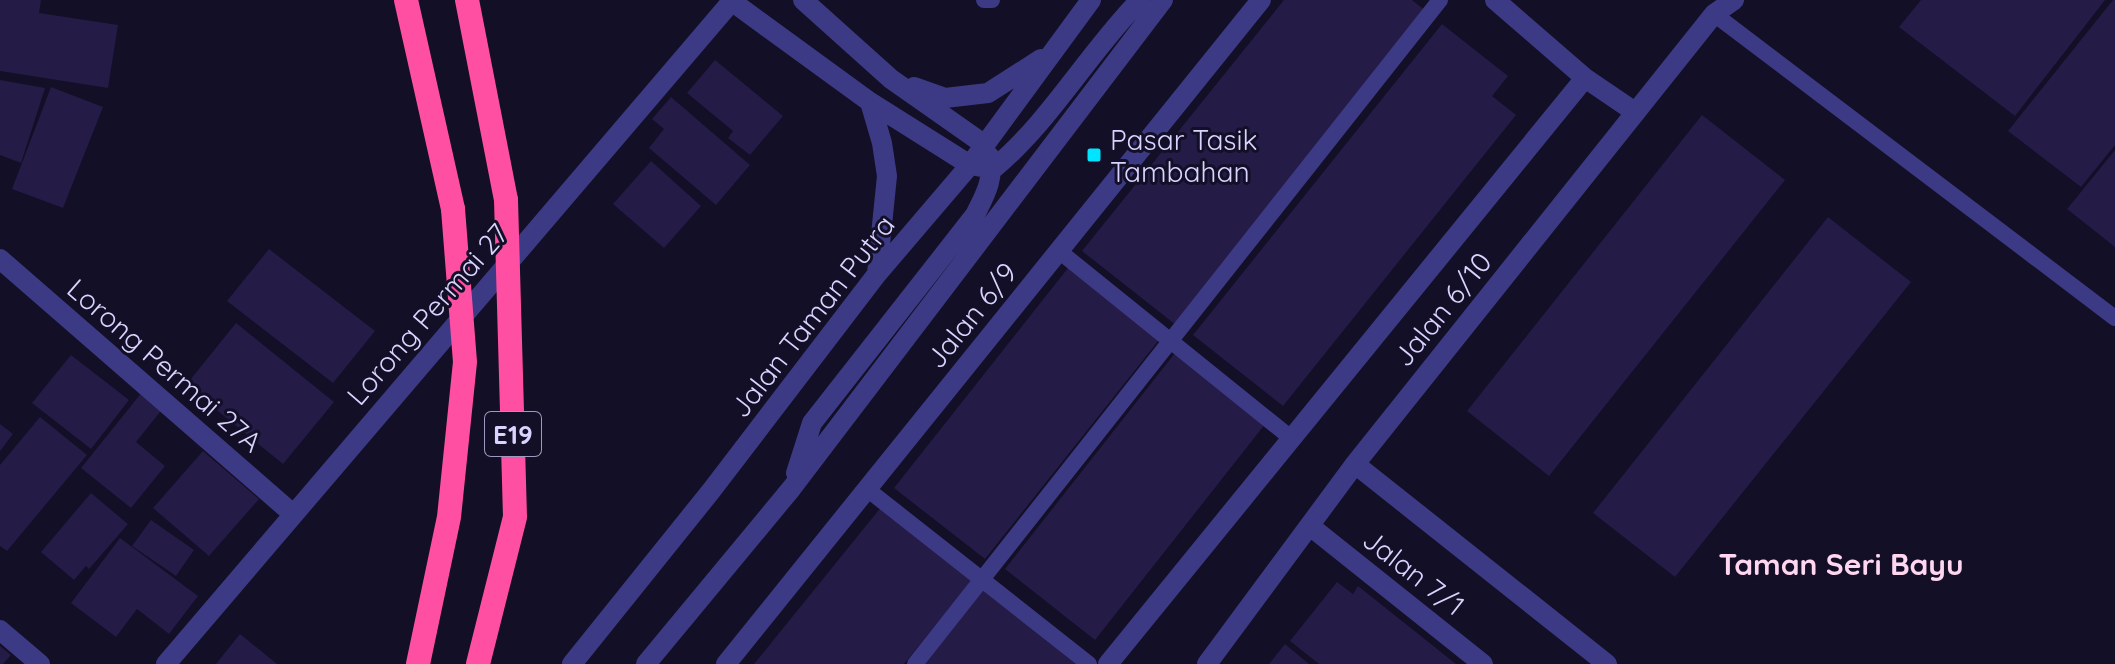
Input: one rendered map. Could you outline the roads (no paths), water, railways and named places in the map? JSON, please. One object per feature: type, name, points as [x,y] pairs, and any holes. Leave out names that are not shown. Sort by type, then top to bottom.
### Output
[{"type":"highway","name":"E19","points":[[406,0],[453,209],[465,362],[449,517],[418,664]]},
{"type":"highway","name":"E19","points":[[467,0],[506,200],[515,517],[478,664]]},
{"type":"street","points":[[791,489],[812,423],[975,215],[987,192],[993,169],[985,145],[891,79],[803,0]]},
{"type":"street","name":"Jalan Taman Putra","points":[[572,664],[711,491],[877,274],[970,165],[1091,0]]},
{"type":"street","points":[[993,169],[1022,143],[1117,23],[1140,0]]},
{"type":"street","points":[[646,664],[791,489],[1163,0]]},
{"type":"street","name":"Jalan 6/9","points":[[726,664],[1261,0]]},
{"type":"street","points":[[1495,0],[1585,78],[1635,112]]},
{"type":"street","name":"Jalan 6/10","points":[[1207,664],[1355,464],[1714,14],[1734,0]]},
{"type":"street","points":[[731,1],[870,102],[970,165],[993,169]]},
{"type":"street","name":"Lorong Permai 27","points":[[166,664],[731,1]]},
{"type":"street","points":[[891,79],[945,98],[988,93],[1050,53]]},
{"type":"street","name":"Jalan 6/10","points":[[1108,664],[1585,78]]},
{"type":"street","points":[[870,102],[882,143],[887,176],[877,274]]},
{"type":"street","name":"Lorong Permai 27A","points":[[0,259],[293,514]]},
{"type":"street","points":[[1355,464],[1607,664]]},
{"type":"street","name":"Jalan 7/1","points":[[1310,526],[1483,664]]},
{"type":"street","points":[[0,630],[40,664]]},
{"type":"lane","points":[[984,0],[992,0]]},
{"type":"lane","points":[[915,664],[1440,0]]},
{"type":"lane","points":[[1714,14],[2115,318]]},
{"type":"lane","points":[[1059,251],[1291,438]]},
{"type":"lane","points":[[867,489],[1089,664]]},
{"type":"place","name":"Pasar Tasik Tambahan","points":[[1094,155]]},
{"type":"district","name":"Taman Seri Bayu","points":[[1841,564]]}]
